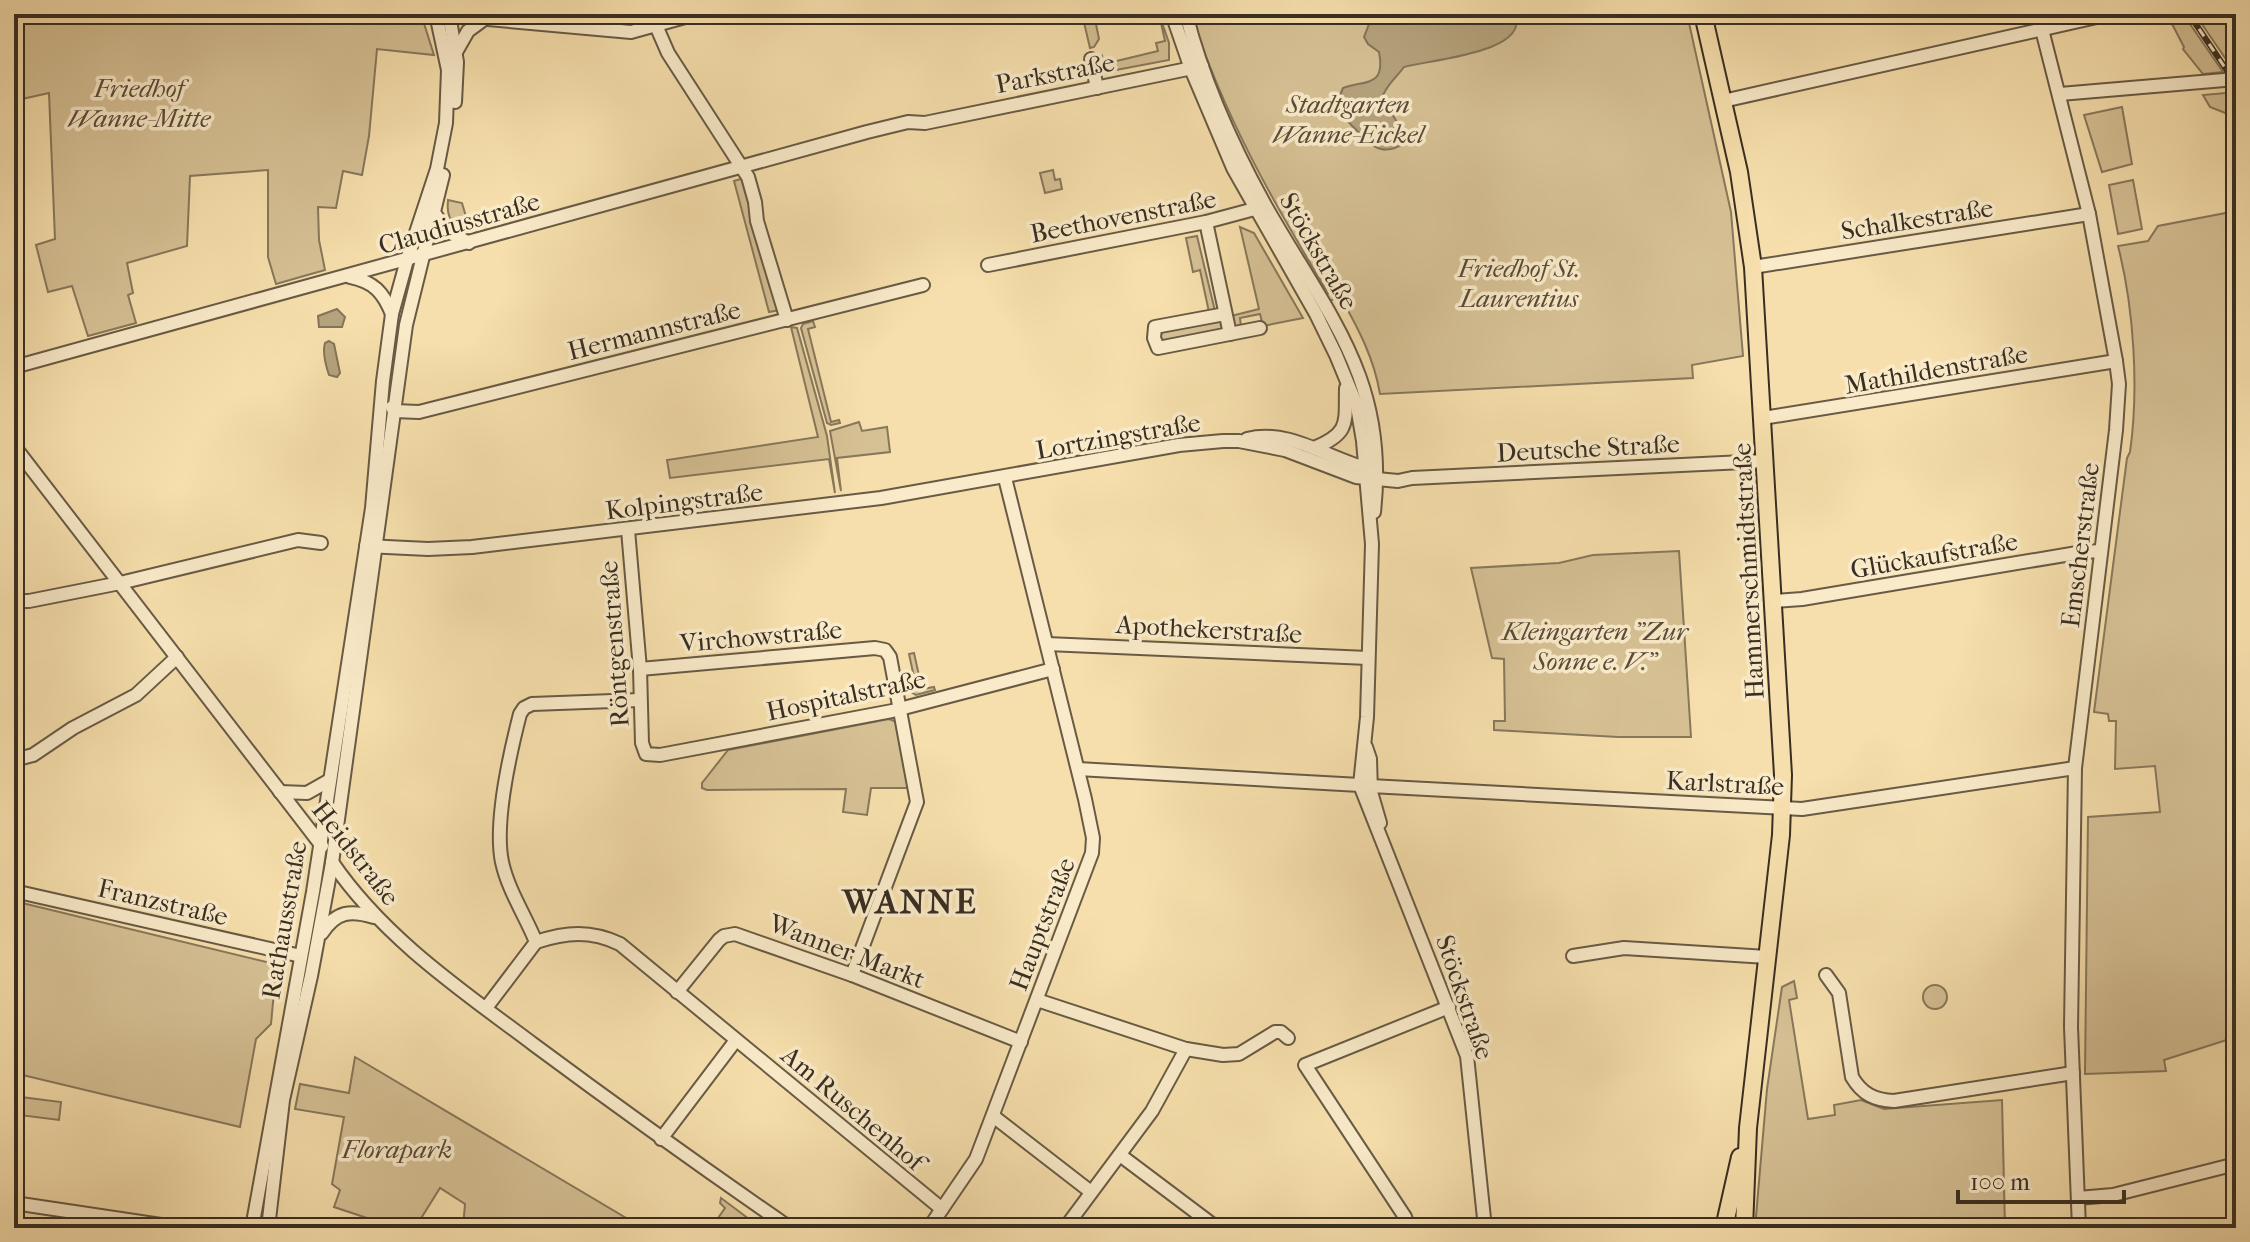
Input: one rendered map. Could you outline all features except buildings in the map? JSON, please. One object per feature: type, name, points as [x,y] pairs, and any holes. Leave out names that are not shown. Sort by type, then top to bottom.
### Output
[{"type":"main road","name":"Hammerschmidtstraße","points":[[1703,14],[1739,172],[1753,267],[1774,601],[1783,809],[1748,1128],[1744,1228]]},
{"type":"main road","name":"Hammerschmidtstraße","points":[[1724,1228],[1748,1128]]},
{"type":"street","points":[[443,15],[622,32],[653,20],[696,14]]},
{"type":"street","name":"Stöckstraße","points":[[1172,14],[1196,68],[1233,168],[1327,308],[1358,369],[1372,415],[1368,512],[1371,519],[1368,658],[1365,746],[1361,759],[1365,786],[1381,834],[1467,1056],[1485,1228]]},
{"type":"street","name":"Stöckstraße","points":[[1186,14],[1196,68]]},
{"type":"street","name":"Emscherstraße","points":[[2038,14],[2089,214],[2116,361],[2118,409],[2075,768],[2071,1027],[2079,1228]]},
{"type":"street","points":[[1723,101],[2110,14]]},
{"type":"street","name":"Rathausstraße","points":[[252,1228],[371,547],[406,325],[435,214],[457,95],[456,52],[443,15]]},
{"type":"street","name":"Rathausstraße","points":[[268,1228],[283,1100],[319,939],[332,863],[371,547],[383,381],[392,314],[437,169],[446,123],[448,70],[443,15]]},
{"type":"street","points":[[456,52],[468,31],[487,17]]},
{"type":"street","points":[[653,20],[668,53],[742,167],[752,189],[757,221],[787,320]]},
{"type":"street","points":[[1091,59],[1097,88]]},
{"type":"street","name":"Parkstraße","points":[[916,122],[925,123],[1196,68]]},
{"type":"street","points":[[2060,94],[2236,79]]},
{"type":"street","name":"Claudiusstraße","points":[[14,367],[867,132],[916,122]]},
{"type":"street","name":"Stöckstraße","points":[[1260,208],[1348,381],[1371,474]]},
{"type":"street","name":"Beethovenstraße","points":[[988,265],[1206,222],[1260,208]]},
{"type":"street","points":[[435,214],[447,231],[469,243]]},
{"type":"street","name":"Schalkestraße","points":[[1753,267],[2089,214]]},
{"type":"street","points":[[1206,222],[1230,334]]},
{"type":"street","points":[[347,277],[374,285],[386,299],[392,314]]},
{"type":"street","name":"Hermannstraße","points":[[394,411],[419,412],[923,285]]},
{"type":"street","points":[[1225,314],[1155,327],[1154,338],[1158,348],[1260,328]]},
{"type":"street","name":"Mathildenstraße","points":[[1763,418],[2116,361]]},
{"type":"street","name":"Rathausstraße","points":[[383,381],[387,400],[394,411]]},
{"type":"street","name":"Stöckstraße","points":[[1314,448],[1333,440],[1341,431],[1346,420],[1348,381]]},
{"type":"street","name":"Lortzingstraße","points":[[1005,478],[1179,445],[1255,437],[1272,437],[1314,448],[1371,474]]},
{"type":"street","name":"Lortzingstraße","points":[[1239,441],[1285,450],[1349,475],[1412,478]]},
{"type":"street","name":"Heidstraße","points":[[14,446],[320,843],[347,884],[377,917],[416,953],[486,1008],[661,1139],[790,1228]]},
{"type":"street","name":"Deutsche Straße","points":[[1412,478],[1765,461]]},
{"type":"street","name":"Kolpingstraße","points":[[371,547],[449,549],[628,530],[867,500],[1005,478]]},
{"type":"street","name":"Hauptstraße","points":[[929,1228],[976,1159],[1092,853],[1092,827],[1005,478]]},
{"type":"street","name":"Röntgenstraße","points":[[628,530],[640,669],[642,743],[646,754]]},
{"type":"street","points":[[14,601],[29,601],[120,583],[298,540],[321,543]]},
{"type":"street","name":"Glückaufstraße","points":[[1774,601],[2101,551]]},
{"type":"street","name":"Apothekerstraße","points":[[1047,644],[1368,658]]},
{"type":"street","name":"Virchowstraße","points":[[640,669],[875,648],[885,650],[890,657],[901,709]]},
{"type":"street","points":[[14,760],[33,755],[73,728],[136,695],[177,657]]},
{"type":"street","name":"Hospitalstraße","points":[[646,754],[660,755],[901,709],[1053,669]]},
{"type":"street","points":[[486,1008],[536,942],[509,883],[500,845],[500,823],[519,717],[524,708],[532,704],[640,700]]},
{"type":"street","points":[[852,975],[916,808],[916,788],[901,709]]},
{"type":"street","name":"Karlstraße","points":[[1078,769],[1802,809],[2075,768]]},
{"type":"street","points":[[280,792],[307,793],[330,780]]},
{"type":"street","name":"Franzstraße","points":[[14,891],[301,956]]},
{"type":"street","points":[[319,939],[328,924],[344,913],[360,912],[377,917]]},
{"type":"street","name":"Am Ruschenhof","points":[[536,942],[565,934],[601,936],[620,944],[942,1209]]},
{"type":"street","name":"Wanner Markt","points":[[677,992],[719,940],[729,934],[744,935],[1021,1042]]},
{"type":"street","points":[[1573,956],[1624,948],[1767,957]]},
{"type":"street","points":[[1826,975],[1839,993],[1852,1077],[1859,1088],[1873,1098],[1894,1101],[2073,1073]]},
{"type":"street","points":[[1037,1000],[1186,1049],[1223,1055],[1239,1054],[1275,1032],[1281,1032],[1288,1038]]},
{"type":"street","points":[[1409,1228],[1405,1217],[1305,1065],[1449,1007]]},
{"type":"street","points":[[661,1139],[736,1040]]},
{"type":"street","points":[[1065,1228],[1152,1111],[1186,1049]]},
{"type":"street","points":[[993,1116],[1091,1192]]},
{"type":"street","points":[[1120,1155],[1217,1228]]},
{"type":"street","points":[[2078,1198],[2113,1195],[2236,1164]]},
{"type":"street","points":[[14,1203],[181,1228]]},
{"type":"street","points":[[82,1228],[84,1214]]},
{"type":"green space","name":"Friedhof Wanne-Mitte","points":[[14,14],[421,14],[434,55],[377,49],[362,175],[343,171],[336,208],[318,207],[319,240],[325,270],[276,284],[268,257],[268,170],[190,176],[187,246],[127,263],[133,293],[128,295],[136,323],[88,336],[72,286],[48,292],[36,245],[55,239],[49,93],[22,99],[14,65]]},
{"type":"green space","points":[[1082,14],[1094,14],[1099,39],[1094,47],[1090,48]]},
{"type":"green space","points":[[1159,14],[1169,43],[1169,60],[1100,73],[1097,62],[1102,56],[1104,64],[1158,51],[1156,43],[1165,41]]},
{"type":"green space","name":"Stadtgarten Wanne-Eickel","points":[[1191,14],[1687,14],[1731,212],[1743,356],[1692,365],[1693,378],[1380,394],[1369,356],[1347,308],[1340,296],[1328,302],[1328,293],[1251,158],[1204,52]]},
{"type":"green space","points":[[2158,14],[2183,14],[2223,72],[2203,74],[2183,49],[2171,22],[2164,22]]},
{"type":"green space","points":[[2195,14],[2236,14],[2236,70],[2234,71]]},
{"type":"green space","points":[[2236,92],[2236,122],[2233,116],[2210,107],[2203,95]]},
{"type":"green space","points":[[2122,107],[2132,164],[2102,172],[2084,115]]},
{"type":"green space","points":[[1053,170],[1055,180],[1060,179],[1062,189],[1045,193],[1040,173]]},
{"type":"green space","points":[[744,178],[770,287],[774,290],[780,310],[769,312],[734,181]]},
{"type":"green space","points":[[2133,180],[2142,229],[2118,234],[2109,185]]},
{"type":"green space","points":[[448,200],[462,203],[470,230],[452,221]]},
{"type":"green space","points":[[2236,211],[2236,1037],[2164,1060],[2166,1071],[2085,1074],[2088,817],[2160,812],[2155,766],[2115,769],[2116,721],[2109,721],[2108,714],[2094,712],[2133,428],[2131,322],[2118,246],[2148,241],[2158,226]]},
{"type":"green space","points":[[1240,227],[1254,233],[1303,318],[1263,326],[1260,314],[1240,318],[1241,327],[1234,328],[1231,316],[1259,309]]},
{"type":"green space","points":[[1197,236],[1215,311],[1209,312],[1200,270],[1193,272],[1186,238]]},
{"type":"green space","points":[[813,321],[815,327],[808,329],[831,422],[839,420],[840,423],[831,425],[827,423],[801,328],[803,324]]},
{"type":"green space","points":[[1223,321],[1223,330],[1162,341],[1160,337],[1164,329]]},
{"type":"green space","points":[[791,327],[797,328],[827,436],[835,493],[829,459],[670,478],[667,460],[818,437]]},
{"type":"green space","points":[[859,422],[862,431],[887,427],[890,452],[837,458],[841,491],[830,431]]},
{"type":"green space","name":"Kleingarten \"Zur Sonne e. V.\"","points":[[1679,551],[1691,737],[1618,737],[1494,730],[1494,721],[1505,721],[1504,659],[1492,658],[1471,568],[1559,563],[1593,555]]},
{"type":"green space","points":[[914,653],[922,689],[934,687],[935,690],[916,695],[908,690],[916,686],[909,654]]},
{"type":"green space","points":[[889,719],[897,722],[910,788],[871,788],[867,815],[843,812],[846,789],[702,788],[702,783],[728,750]]},
{"type":"green space","points":[[14,901],[275,964],[271,1024],[256,1039],[240,1127],[14,1073]]},
{"type":"green space","points":[[1794,981],[1797,998],[1789,1000],[1808,1119],[1835,1115],[1834,1105],[1861,1100],[1884,1109],[2002,1100],[2005,1228],[1755,1228],[1767,1089],[1782,987]]},
{"type":"green space","points":[[1935,985],[1944,988],[1947,997],[1944,1006],[1935,1009],[1926,1006],[1923,997],[1926,988]]},
{"type":"green space","name":"Florapark","points":[[355,1057],[643,1228],[463,1228],[465,1204],[440,1188],[415,1228],[397,1228],[334,1207],[340,1190],[332,1184],[344,1117],[295,1109],[300,1084],[349,1093]]},
{"type":"green space","points":[[21,1097],[61,1102],[59,1120],[19,1115]]},
{"type":"green space","points":[[721,1198],[761,1228],[711,1228],[725,1208],[720,1203]]},
{"type":"shaded area","points":[[1373,14],[1515,14],[1516,27],[1508,38],[1493,46],[1404,67],[1383,95],[1406,142],[1384,149],[1374,146],[1353,127],[1344,116],[1340,103],[1343,88],[1372,80],[1379,72],[1379,52],[1364,37]]},
{"type":"shaded area","points":[[337,309],[345,317],[342,327],[319,327],[318,316]]},
{"type":"shaded area","points":[[329,341],[334,344],[340,373],[337,377],[329,375],[324,355],[325,343]]},
{"type":"railway","points":[[2189,14],[2236,84]]},
{"type":"district","name":"WANNE","points":[[910,901]]},
{"type":"park label","name":"Friedhof St. Laurentius","points":[[1519,283]]}]
